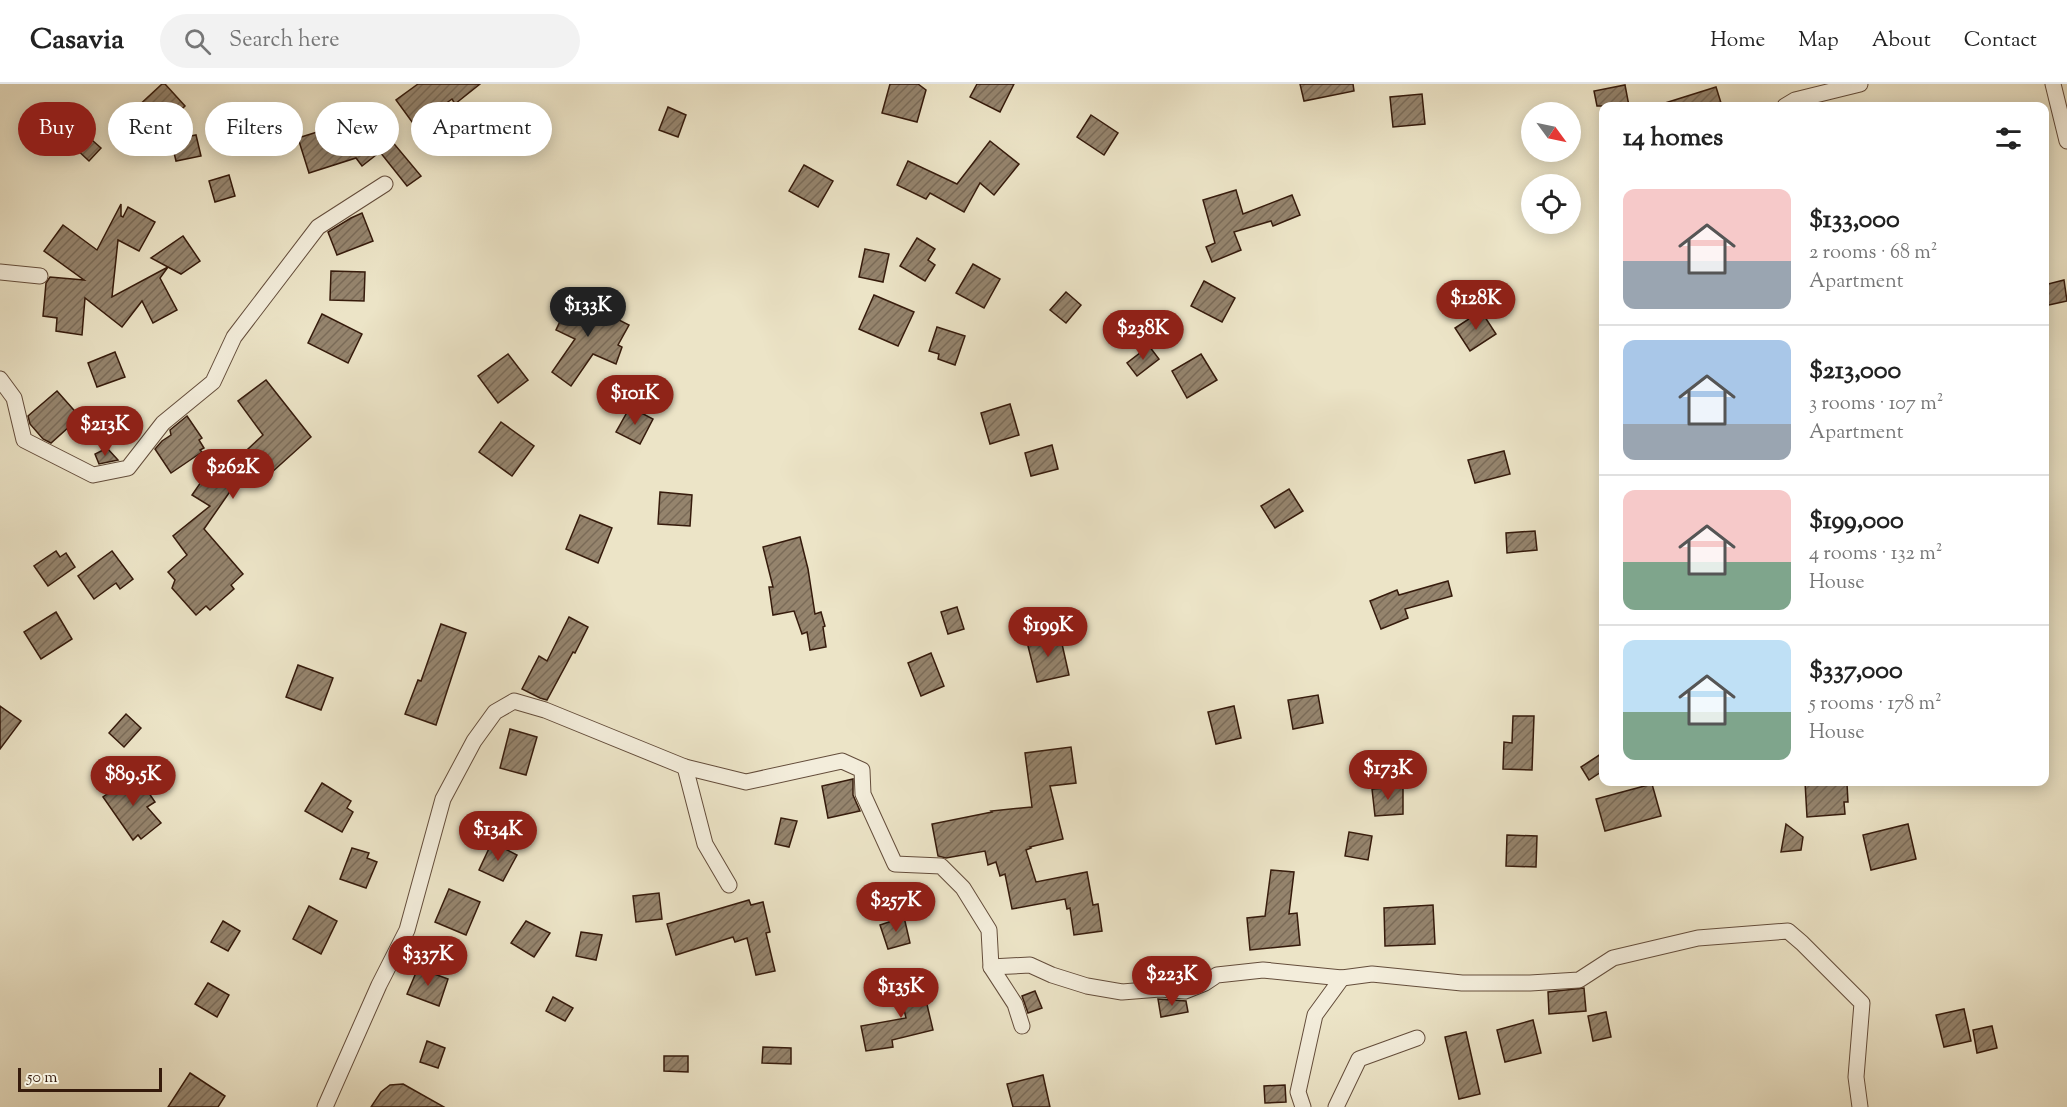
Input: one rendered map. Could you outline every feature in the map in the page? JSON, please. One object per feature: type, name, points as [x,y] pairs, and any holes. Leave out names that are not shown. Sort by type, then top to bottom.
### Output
[{"type":"street","points":[[1792,102],[1860,84]]},
{"type":"street","points":[[2053,84],[2067,141]]},
{"type":"street","points":[[0,379],[14,398],[24,440],[93,475],[128,468],[163,423],[213,382],[234,338],[318,227],[385,184]]},
{"type":"street","points":[[0,272],[40,276]]},
{"type":"street","points":[[326,1107],[379,985],[407,930],[442,799],[474,741],[495,712],[513,700],[545,710],[685,767],[746,782],[842,761],[862,770],[863,794],[895,864],[941,866],[963,888],[989,930],[991,968],[1015,1004],[1022,1026]]},
{"type":"street","points":[[685,767],[705,844],[729,885]]},
{"type":"street","points":[[991,968],[1030,964],[1052,975],[1087,986],[1122,992],[1160,989],[1185,991],[1217,975],[1263,970],[1342,978],[1372,974],[1462,983],[1530,983],[1579,980],[1613,958],[1698,938],[1788,931],[1862,1003],[1856,1077],[1860,1107]]},
{"type":"street","points":[[1304,1107],[1298,1092],[1315,1015],[1342,978]]},
{"type":"street","points":[[1336,1107],[1359,1059],[1417,1038]]},
{"type":"building","points":[[162,84],[165,84],[181,102],[143,102]]},
{"type":"building","points":[[418,84],[480,84],[458,102],[452,99],[448,102],[411,102],[411,121],[396,100]]},
{"type":"building","points":[[890,84],[918,84],[926,90],[917,122],[882,113]]},
{"type":"building","points":[[977,84],[1014,84],[1000,112],[970,97]]},
{"type":"building","points":[[1300,84],[1353,84],[1354,91],[1304,101]]},
{"type":"building","points":[[1625,85],[1628,102],[1599,102],[1597,106],[1594,91]]},
{"type":"building","points":[[1716,87],[1721,102],[1668,102]]},
{"type":"building","points":[[1422,94],[1425,124],[1393,127],[1390,97]]},
{"type":"building","points":[[668,107],[686,115],[678,137],[659,130]]},
{"type":"building","points":[[1091,115],[1118,133],[1104,155],[1077,137]]},
{"type":"building","points":[[315,133],[315,156],[375,156],[362,166],[356,158],[309,173],[303,154],[303,136]]},
{"type":"building","points":[[196,135],[201,156],[176,161],[175,156],[193,156],[193,136]]},
{"type":"building","points":[[990,141],[1019,164],[994,195],[980,183],[964,212],[930,193],[926,199],[897,185],[908,161],[957,184]]},
{"type":"building","points":[[96,144],[101,148],[96,153]]},
{"type":"building","points":[[399,150],[421,176],[407,186],[383,156],[399,156]]},
{"type":"building","points":[[84,156],[94,156],[89,161]]},
{"type":"building","points":[[804,165],[833,181],[818,207],[789,191]]},
{"type":"building","points":[[229,175],[235,196],[215,202],[209,181]]},
{"type":"building","points":[[1236,190],[1243,214],[1292,195],[1300,215],[1273,226],[1271,221],[1234,232],[1241,250],[1212,262],[1206,247],[1215,243],[1203,200]]},
{"type":"building","points":[[121,204],[121,216],[123,217],[128,207],[155,222],[139,251],[118,240],[112,297],[168,267],[160,278],[177,310],[153,323],[142,301],[122,327],[85,298],[82,335],[56,331],[57,318],[43,316],[46,283],[50,277],[84,280],[44,251],[63,225],[97,250]]},
{"type":"building","points":[[362,213],[373,241],[337,255],[328,232]]},
{"type":"building","points":[[183,236],[200,261],[181,274],[151,258]]},
{"type":"building","points":[[917,238],[935,249],[928,260],[935,265],[925,281],[900,266]]},
{"type":"building","points":[[865,249],[889,254],[883,282],[859,277]]},
{"type":"building","points":[[973,264],[1000,279],[984,308],[956,293]]},
{"type":"building","points":[[331,271],[365,272],[364,301],[330,300]]},
{"type":"building","points":[[2064,280],[2067,301],[2049,305],[2049,284]]},
{"type":"building","points":[[1204,281],[1235,298],[1222,322],[1191,306]]},
{"type":"building","points":[[1066,292],[1081,305],[1066,323],[1050,310]]},
{"type":"building","points":[[874,295],[914,312],[898,346],[859,329]]},
{"type":"building","points":[[572,296],[629,325],[618,345],[622,347],[616,364],[593,354],[571,386],[552,372],[575,339],[556,330]]},
{"type":"building","points":[[1481,311],[1496,334],[1470,351],[1455,328]]},
{"type":"building","points":[[322,314],[362,334],[348,363],[308,343]]},
{"type":"building","points":[[937,327],[965,336],[955,365],[938,359],[939,354],[929,351]]},
{"type":"building","points":[[1149,346],[1159,359],[1137,376],[1127,363]]},
{"type":"building","points":[[115,352],[125,377],[97,387],[88,363]]},
{"type":"building","points":[[508,354],[528,380],[498,403],[478,376]]},
{"type":"building","points":[[1201,354],[1217,380],[1187,398],[1172,371]]},
{"type":"building","points":[[266,380],[311,437],[261,482],[247,467],[204,529],[243,574],[231,585],[234,589],[210,610],[206,606],[196,615],[172,588],[175,580],[168,572],[187,555],[173,536],[210,506],[192,495],[212,466],[219,476],[263,435],[238,401]]},
{"type":"building","points":[[57,391],[80,417],[51,443],[43,439],[30,424],[28,416]]},
{"type":"building","points":[[1010,404],[1019,435],[990,444],[981,413]]},
{"type":"building","points":[[630,407],[653,419],[640,444],[616,432]]},
{"type":"building","points":[[187,416],[202,438],[199,440],[204,448],[200,450],[202,452],[171,473],[155,449],[171,435],[170,430]]},
{"type":"building","points":[[501,422],[534,446],[512,476],[479,452]]},
{"type":"building","points":[[1052,445],[1058,469],[1031,476],[1025,453]]},
{"type":"building","points":[[107,448],[118,460],[99,464],[95,454]]},
{"type":"building","points":[[1504,451],[1510,474],[1475,483],[1468,460]]},
{"type":"building","points":[[1289,489],[1303,511],[1275,528],[1261,506]]},
{"type":"building","points":[[660,492],[692,495],[690,526],[658,524]]},
{"type":"building","points":[[580,515],[612,528],[598,563],[566,549]]},
{"type":"building","points":[[1535,531],[1537,550],[1507,553],[1506,533]]},
{"type":"building","points":[[800,537],[815,614],[821,612],[825,626],[823,627],[826,647],[810,650],[807,632],[802,634],[794,611],[773,615],[769,587],[773,587],[763,547]]},
{"type":"building","points":[[56,551],[60,557],[66,553],[75,567],[48,586],[34,566]]},
{"type":"building","points":[[112,551],[133,579],[120,589],[116,583],[94,599],[78,576]]},
{"type":"building","points":[[1448,581],[1452,596],[1405,609],[1408,618],[1381,629],[1370,601],[1397,590],[1399,595]]},
{"type":"building","points":[[957,607],[964,629],[948,634],[941,612]]},
{"type":"building","points":[[56,612],[72,639],[41,659],[24,632]]},
{"type":"building","points":[[569,617],[588,627],[547,700],[540,698],[522,689],[539,656],[547,661]]},
{"type":"building","points":[[441,624],[466,633],[436,725],[405,714],[418,680],[421,681]]},
{"type":"building","points":[[1060,635],[1069,675],[1037,682],[1027,642]]},
{"type":"building","points":[[931,653],[944,686],[921,696],[908,663]]},
{"type":"building","points":[[298,665],[333,678],[321,710],[286,697]]},
{"type":"building","points":[[1318,695],[1323,723],[1293,729],[1288,700]]},
{"type":"building","points":[[0,706],[21,721],[0,749]]},
{"type":"building","points":[[1234,706],[1241,738],[1216,744],[1208,712]]},
{"type":"building","points":[[126,714],[141,728],[124,747],[109,733]]},
{"type":"building","points":[[1513,716],[1534,716],[1532,770],[1503,769],[1504,742],[1512,743]]},
{"type":"building","points":[[510,729],[537,737],[526,775],[500,768]]},
{"type":"building","points":[[1071,747],[1076,783],[1050,786],[1063,839],[1026,850],[1036,882],[1087,872],[1093,905],[1098,904],[1102,931],[1074,935],[1070,908],[1067,909],[1065,899],[1012,909],[1005,874],[1000,876],[996,862],[988,865],[985,851],[946,858],[938,856],[932,824],[991,811],[1032,807],[1025,753]]},
{"type":"building","points":[[1599,755],[1599,773],[1589,780],[1581,767]]},
{"type":"building","points":[[136,774],[155,802],[147,807],[161,823],[141,839],[138,835],[133,840],[103,797]]},
{"type":"building","points":[[853,779],[853,795],[860,811],[828,818],[822,786]]},
{"type":"building","points":[[322,783],[351,801],[347,808],[353,812],[342,832],[305,811]]},
{"type":"building","points":[[1653,786],[1661,816],[1605,831],[1596,799]]},
{"type":"building","points":[[1805,786],[1847,786],[1848,802],[1844,802],[1845,814],[1807,817]]},
{"type":"building","points":[[1403,787],[1403,814],[1375,816],[1372,789]]},
{"type":"building","points":[[781,818],[797,821],[789,847],[775,844]]},
{"type":"building","points":[[1786,824],[1803,837],[1801,850],[1781,852]]},
{"type":"building","points":[[1908,824],[1916,859],[1871,870],[1863,835]]},
{"type":"building","points":[[1349,832],[1372,836],[1368,860],[1345,856]]},
{"type":"building","points":[[1507,835],[1537,836],[1536,867],[1506,866]]},
{"type":"building","points":[[492,842],[517,855],[503,881],[479,870]]},
{"type":"building","points":[[352,848],[369,853],[367,858],[377,862],[366,888],[340,879]]},
{"type":"building","points":[[1271,870],[1294,872],[1289,914],[1297,913],[1300,945],[1250,950],[1247,918],[1265,916]]},
{"type":"building","points":[[449,889],[480,902],[466,935],[435,922]]},
{"type":"building","points":[[659,893],[662,919],[636,922],[633,896]]},
{"type":"building","points":[[749,900],[751,905],[763,902],[770,932],[766,933],[775,971],[756,975],[747,938],[735,942],[733,937],[676,955],[667,924]]},
{"type":"building","points":[[1433,905],[1435,944],[1385,946],[1384,908]]},
{"type":"building","points":[[309,906],[337,921],[321,954],[293,939]]},
{"type":"building","points":[[904,917],[910,943],[888,949],[880,925]]},
{"type":"building","points":[[223,921],[240,931],[228,951],[211,942]]},
{"type":"building","points":[[526,921],[550,933],[534,957],[511,943]]},
{"type":"building","points":[[581,932],[602,935],[596,960],[576,956]]},
{"type":"building","points":[[418,968],[448,979],[439,1006],[407,994]]},
{"type":"building","points":[[921,979],[933,1030],[892,1040],[893,1047],[866,1051],[861,1026],[906,1018],[898,984]]},
{"type":"building","points":[[208,983],[229,995],[217,1017],[195,1004]]},
{"type":"building","points":[[1584,988],[1586,1011],[1549,1014],[1548,992]]},
{"type":"building","points":[[1035,991],[1042,1008],[1028,1013],[1022,996]]},
{"type":"building","points":[[553,997],[573,1008],[565,1021],[546,1011]]},
{"type":"building","points":[[1158,999],[1186,1001],[1188,1012],[1161,1017]]},
{"type":"building","points":[[1964,1009],[1971,1041],[1944,1047],[1936,1015]]},
{"type":"building","points":[[1606,1012],[1611,1037],[1593,1041],[1588,1016]]},
{"type":"building","points":[[1533,1020],[1541,1053],[1505,1062],[1497,1030]]},
{"type":"building","points":[[1992,1026],[1997,1048],[1977,1053],[1973,1030]]},
{"type":"building","points":[[1466,1032],[1480,1094],[1459,1099],[1445,1037]]},
{"type":"building","points":[[427,1041],[445,1048],[438,1068],[420,1062]]},
{"type":"building","points":[[763,1047],[791,1048],[791,1064],[762,1063]]},
{"type":"building","points":[[664,1056],[688,1056],[688,1072],[664,1071]]},
{"type":"building","points":[[190,1073],[225,1096],[218,1107],[168,1107]]},
{"type":"building","points":[[1043,1075],[1050,1107],[1013,1107],[1007,1084]]},
{"type":"building","points":[[403,1084],[444,1107],[371,1107],[381,1092],[390,1085]]},
{"type":"building","points":[[1285,1085],[1286,1102],[1265,1103],[1264,1086]]}]
